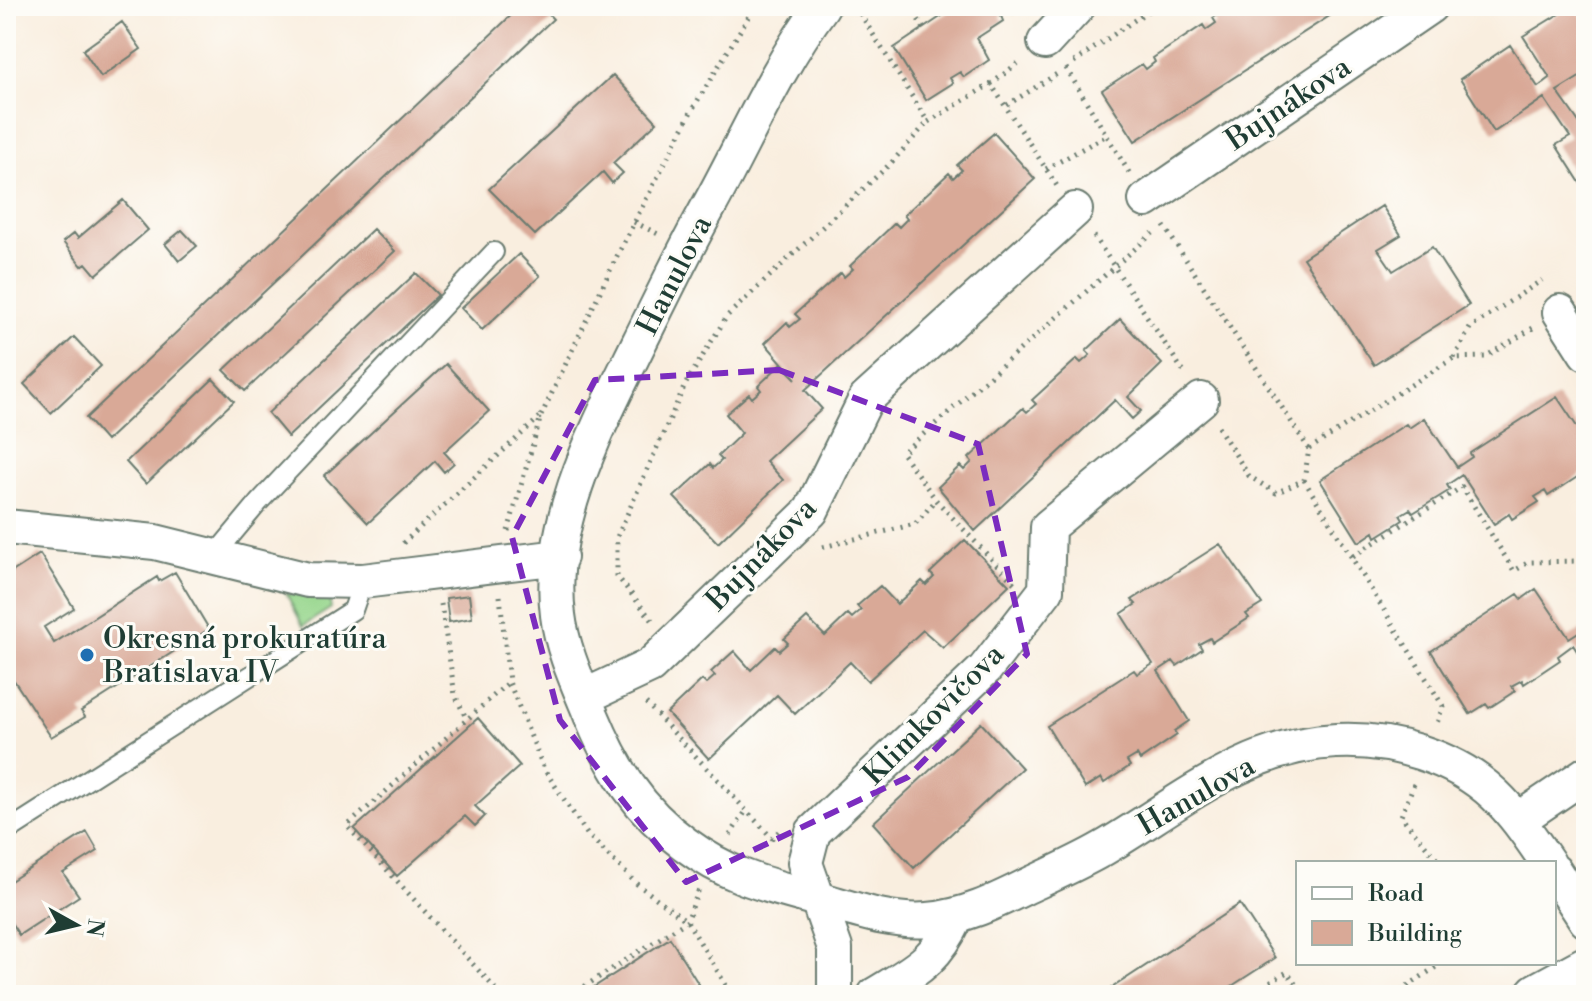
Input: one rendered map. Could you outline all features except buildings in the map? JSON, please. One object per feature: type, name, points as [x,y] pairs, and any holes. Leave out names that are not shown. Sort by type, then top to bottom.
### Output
[{"type":"main road","points":[[1538,995],[1586,969]]},
{"type":"street","name":"Hanulova","points":[[822,6],[776,78],[602,418],[568,511],[560,557],[557,612],[584,697],[611,760],[636,801],[713,865],[738,877],[880,917],[925,921],[957,916],[989,905],[1101,850],[1218,775],[1292,745],[1356,740],[1425,755],[1477,781],[1518,820],[1547,861]]},
{"type":"street","points":[[1045,42],[1078,6]]},
{"type":"street","name":"Bujnákova","points":[[1146,200],[1430,6]]},
{"type":"street","name":"Bujnákova","points":[[584,697],[650,666],[811,511],[866,399],[1075,210]]},
{"type":"street","points":[[1560,312],[1586,353]]},
{"type":"street","points":[[1046,590],[1048,527],[1201,400]]},
{"type":"street","points":[[6,527],[155,542],[308,580],[363,581],[560,557]]},
{"type":"street","name":"Klimkovičova","points":[[835,995],[835,948],[805,863],[813,832],[985,669],[1046,590]]},
{"type":"street","points":[[1518,820],[1586,774]]},
{"type":"street","points":[[1556,874],[1586,920]]},
{"type":"street","points":[[875,995],[917,969],[942,947],[957,916]]},
{"type":"lane","points":[[214,556],[259,502],[494,252]]},
{"type":"lane","points":[[6,832],[353,610],[363,581]]},
{"type":"path","points":[[910,6],[924,29]]},
{"type":"path","points":[[1146,200],[1063,69],[1155,6]]},
{"type":"path","points":[[856,7],[928,122]]},
{"type":"path","points":[[659,628],[633,601],[617,576],[617,537],[685,385],[727,316],[891,163],[928,122],[991,84],[1046,169],[1114,263],[1249,476],[1276,493],[1304,480]]},
{"type":"path","points":[[1046,169],[1107,135]]},
{"type":"path","points":[[1046,590],[1028,598],[936,500],[902,453],[1114,263],[1163,225],[1309,449],[1304,480],[1443,706],[1401,816],[1438,861]]},
{"type":"path","points":[[1309,449],[1454,358],[1470,328],[1542,280]]},
{"type":"path","points":[[1454,358],[1485,357],[1560,312]]},
{"type":"path","points":[[396,549],[541,416]]},
{"type":"path","points":[[1353,556],[1462,487],[1514,571],[1529,562],[1580,561],[1586,570]]},
{"type":"path","points":[[811,549],[915,524],[936,500]]},
{"type":"path","points":[[439,591],[455,695],[467,720]]},
{"type":"path","points":[[501,995],[347,826],[509,682]]},
{"type":"path","points":[[655,691],[644,702],[746,811],[772,838],[784,827]]},
{"type":"path","points":[[729,837],[746,811]]},
{"type":"path","points":[[571,995],[687,921],[701,884]]},
{"type":"path","points":[[1394,995],[1439,965]]},
{"type":"path","points":[[1250,995],[1287,972],[1303,995]]},
{"type":"highlighted area","points":[[779,370],[978,444],[1027,654],[908,777],[686,882],[560,720],[512,537],[595,380]]},
{"type":"green space","points":[[286,593],[329,599],[331,608],[303,626]]},
{"type":"place","name":"Okresná prokuratúra Bratislava IV","points":[[87,655]]}]
